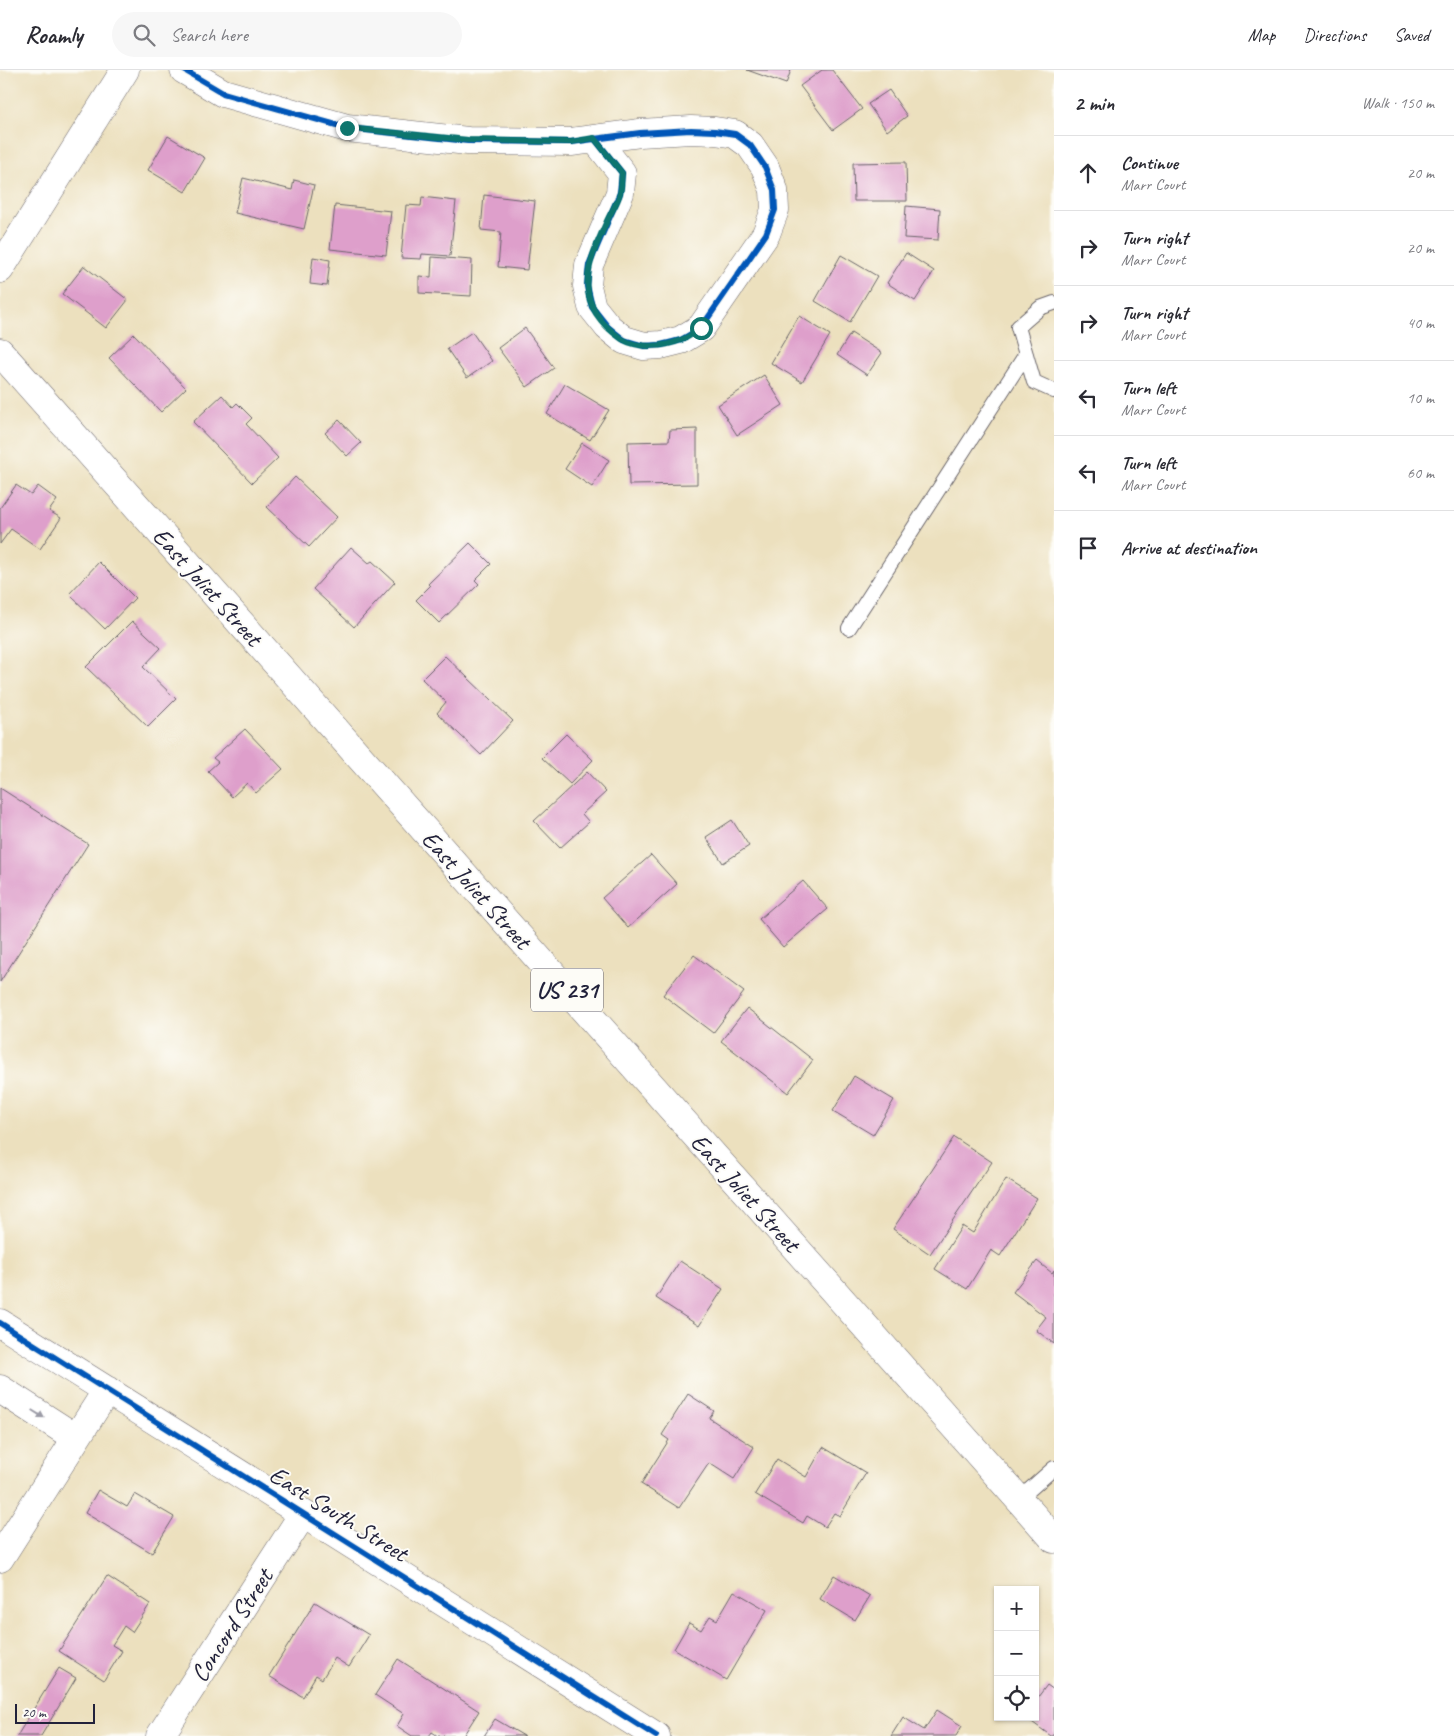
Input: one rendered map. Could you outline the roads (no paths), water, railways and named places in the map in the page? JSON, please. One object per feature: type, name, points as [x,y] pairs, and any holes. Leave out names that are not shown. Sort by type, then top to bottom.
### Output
[{"type":"street","points":[[0,269],[124,70]]},
{"type":"street","points":[[184,70],[223,93],[347,128],[468,140],[571,142],[594,138],[640,133],[691,130],[735,134],[750,145],[765,167],[774,190],[775,210],[766,234],[701,328],[682,340],[661,345],[644,346],[624,340],[608,328],[592,307],[587,286],[589,265],[620,192],[622,173],[594,138]]},
{"type":"street","name":"East Joliet Street","points":[[0,352],[1054,1539]]},
{"type":"street","name":"East South Street","points":[[0,1323],[656,1736]]},
{"type":"street","points":[[0,1390],[76,1438]]},
{"type":"street","points":[[0,1558],[107,1390]]},
{"type":"street","name":"Concord Street","points":[[160,1736],[303,1514]]},
{"type":"lane","points":[[1054,303],[1040,308],[1018,327],[1034,382],[1054,391]]},
{"type":"lane","points":[[849,628],[1026,354]]},
{"type":"lane","points":[[1019,1499],[1054,1468]]}]
